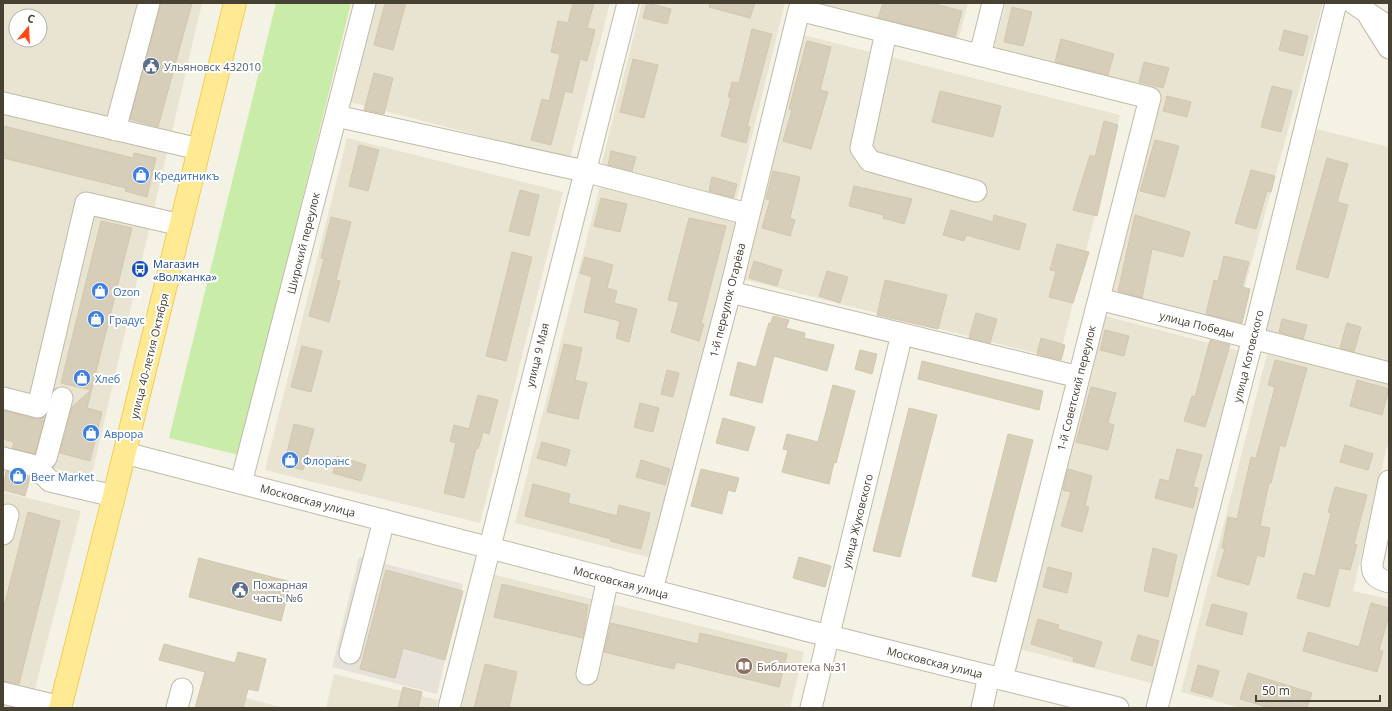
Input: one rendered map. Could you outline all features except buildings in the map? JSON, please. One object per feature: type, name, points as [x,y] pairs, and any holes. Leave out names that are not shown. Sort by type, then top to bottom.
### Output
[{"type":"main road","name":"улица 40-летия Октября","points":[[61,707],[235,3]]},
{"type":"street","points":[[115,130],[149,3]]},
{"type":"street","name":"Широкий переулок","points":[[241,483],[365,3]]},
{"type":"street","name":"улица 9 Мая","points":[[449,708],[488,547],[628,3]]},
{"type":"street","points":[[976,191],[870,161],[861,148],[886,32],[980,55],[993,3]]},
{"type":"street","name":"улица Котовского","points":[[1158,708],[1253,338],[1336,3]]},
{"type":"street","points":[[1360,7],[1389,28]]},
{"type":"street","points":[[1360,7],[1389,48]]},
{"type":"street","name":"1-й переулок Огарёва","points":[[652,590],[730,292],[799,10],[886,32]]},
{"type":"street","name":"1-й Советский переулок","points":[[980,55],[1150,98],[1079,378],[996,678],[982,708]]},
{"type":"street","points":[[3,103],[199,150]]},
{"type":"street","points":[[336,116],[584,171],[748,214]]},
{"type":"street","points":[[3,398],[38,407],[86,203],[181,225]]},
{"type":"street","points":[[730,292],[1079,378]]},
{"type":"street","name":"улица Победы","points":[[1099,299],[1389,373]]},
{"type":"street","name":"улица Жуковского","points":[[811,708],[902,334]]},
{"type":"street","points":[[46,458],[62,398]]},
{"type":"street","name":"Московская улица","points":[[125,453],[829,636],[1118,708]]},
{"type":"street","points":[[3,458],[35,466],[50,481],[114,496]]},
{"type":"street","points":[[1389,481],[1372,564],[1372,572],[1378,580],[1389,582]]},
{"type":"street","points":[[350,653],[384,520]]},
{"type":"street","points":[[587,674],[608,578]]},
{"type":"street","points":[[3,693],[61,707]]},
{"type":"shaded area","points":[[3,3],[202,3],[91,478],[3,455]]},
{"type":"shaded area","points":[[376,3],[610,3],[570,159],[350,102]]},
{"type":"shaded area","points":[[642,3],[785,3],[736,200],[601,166]]},
{"type":"shaded area","points":[[807,3],[968,3],[958,41]]},
{"type":"shaded area","points":[[1006,3],[1323,3],[1234,326],[1106,294],[1158,92],[994,48]]},
{"type":"shaded area","points":[[803,35],[1120,115],[1059,359],[742,279]]},
{"type":"shaded area","points":[[1317,129],[1389,147],[1389,369],[1265,333]]},
{"type":"shaded area","points":[[347,138],[563,192],[480,523],[265,470]]},
{"type":"shaded area","points":[[601,182],[740,217],[655,559],[515,523]]},
{"type":"shaded area","points":[[1105,316],[1240,351],[1155,684],[1019,649]]},
{"type":"shaded area","points":[[1267,354],[1389,383],[1389,438],[1353,591],[1389,599],[1389,708],[1241,708],[1181,692]]},
{"type":"shaded area","points":[[3,492],[81,511],[30,708],[3,708]]},
{"type":"shaded area","points":[[359,557],[463,584],[437,694],[332,667]]},
{"type":"shaded area","points":[[495,575],[804,652],[790,708],[461,708]]},
{"type":"shaded area","points":[[334,674],[438,700],[436,708],[326,708]]},
{"type":"shaded area","points":[[208,688],[285,708],[202,708]]},
{"type":"green space","points":[[276,3],[351,3],[239,455],[169,438]]},
{"type":"place","name":"Ульяновск 432010","points":[[151,66]]},
{"type":"place","name":"Кредитникъ","points":[[141,175]]},
{"type":"place","name":"Магазин «Волжанка»","points":[[140,269]]},
{"type":"place","name":"Ozon","points":[[100,291]]},
{"type":"place","name":"Градус","points":[[96,319]]},
{"type":"place","name":"Хлеб","points":[[82,378]]},
{"type":"place","name":"Аврора","points":[[91,433]]},
{"type":"place","name":"Флоранс","points":[[290,460]]},
{"type":"place","name":"Beer Market","points":[[18,476]]},
{"type":"place","name":"Пожарная часть №6","points":[[240,590]]},
{"type":"place","name":"Библиотека №31","points":[[744,666]]}]
